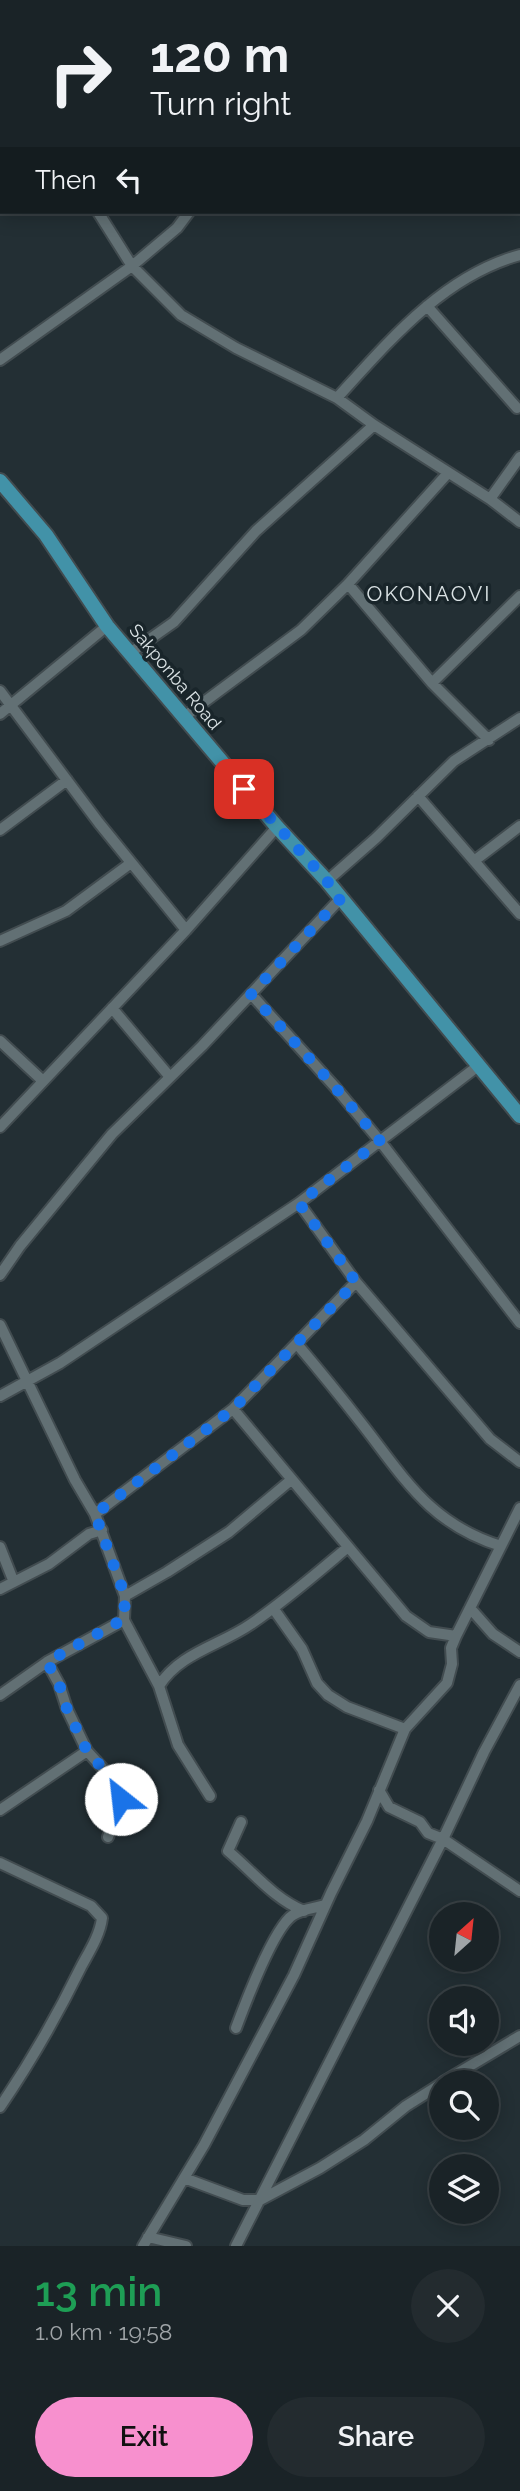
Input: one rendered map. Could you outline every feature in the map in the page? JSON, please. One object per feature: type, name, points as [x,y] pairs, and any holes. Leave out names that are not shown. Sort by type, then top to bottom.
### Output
[{"type":"main road","name":"Sakponba Road","points":[[0,481],[46,535],[107,626],[276,827],[327,881],[520,1116]]},
{"type":"street","points":[[99,214],[132,266],[181,315],[236,348],[337,398],[374,425],[490,499],[520,522]]},
{"type":"street","points":[[0,360],[132,266],[177,228],[188,214]]},
{"type":"street","points":[[337,398],[427,306],[468,277],[520,255]]},
{"type":"street","points":[[427,306],[517,408]]},
{"type":"street","points":[[130,653],[174,622],[256,531],[374,425]]},
{"type":"street","points":[[490,499],[520,457]]},
{"type":"street","points":[[184,717],[301,630],[348,584],[447,473]]},
{"type":"street","points":[[348,584],[432,682],[489,740]]},
{"type":"street","points":[[432,682],[520,596]]},
{"type":"street","points":[[0,714],[107,626]]},
{"type":"street","points":[[0,691],[131,863],[186,930]]},
{"type":"street","points":[[327,881],[376,838],[454,761],[520,718]]},
{"type":"street","points":[[0,830],[67,780]]},
{"type":"street","points":[[418,796],[520,914]]},
{"type":"street","points":[[474,861],[520,825]]},
{"type":"street","points":[[0,1127],[186,930],[276,827]]},
{"type":"street","points":[[0,941],[66,911],[131,863]]},
{"type":"street","points":[[0,1275],[20,1246],[111,1134],[251,994],[340,899]]},
{"type":"street","points":[[251,994],[380,1141],[520,1323]]},
{"type":"street","points":[[112,1008],[170,1077]]},
{"type":"street","points":[[0,1041],[43,1081]]},
{"type":"street","points":[[0,1396],[60,1363],[299,1203],[478,1066]]},
{"type":"street","points":[[299,1203],[356,1282],[490,1439],[520,1462]]},
{"type":"street","points":[[95,1514],[233,1409],[356,1282]]},
{"type":"street","points":[[0,1325],[75,1480],[95,1514],[125,1596],[124,1619],[159,1686],[178,1745],[210,1796]]},
{"type":"street","points":[[297,1344],[414,1492],[468,1535],[501,1546]]},
{"type":"street","points":[[233,1409],[406,1616],[429,1632],[456,1636]]},
{"type":"street","points":[[125,1596],[229,1532],[291,1480]]},
{"type":"street","points":[[186,2246],[145,2242],[204,2145],[295,1975],[325,1905],[367,1821],[405,1729],[447,1683],[452,1664],[451,1648],[456,1636],[520,1508]]},
{"type":"street","points":[[0,1588],[50,1563],[89,1534],[102,1530]]},
{"type":"street","points":[[159,1686],[172,1670],[193,1655],[250,1625],[273,1608],[348,1546]]},
{"type":"street","points":[[0,1547],[13,1580]]},
{"type":"street","points":[[273,1608],[302,1649],[317,1683],[328,1695],[347,1707],[405,1729]]},
{"type":"street","points":[[470,1608],[493,1634],[520,1652]]},
{"type":"street","points":[[0,1695],[47,1662],[124,1619]]},
{"type":"street","points":[[47,1662],[87,1751],[118,1785],[121,1792],[108,1837]]},
{"type":"street","points":[[236,2246],[520,1685]]},
{"type":"street","points":[[0,1810],[87,1751]]},
{"type":"street","points":[[379,1790],[389,1807],[420,1822],[428,1833],[443,1839],[520,1891]]},
{"type":"street","points":[[240,1822],[228,1850],[271,1891],[292,1907],[304,1911]]},
{"type":"street","points":[[0,1863],[91,1906],[102,1918],[91,1949],[65,2000],[0,2108]]},
{"type":"street","points":[[236,2028],[255,1980],[282,1929],[293,1915],[325,1905]]},
{"type":"street","points":[[464,2070],[520,2036]]},
{"type":"street","points":[[184,2178],[243,2200],[260,2200],[364,2140],[429,2091]]},
{"type":"district","name":"OKONAOVI","points":[[429,594]]},
{"type":"route","points":[[121,1799],[118,1785],[87,1751],[47,1662],[124,1619],[125,1596],[95,1514],[233,1409],[356,1282],[299,1203],[380,1141],[251,994],[340,899],[244,789]]}]
